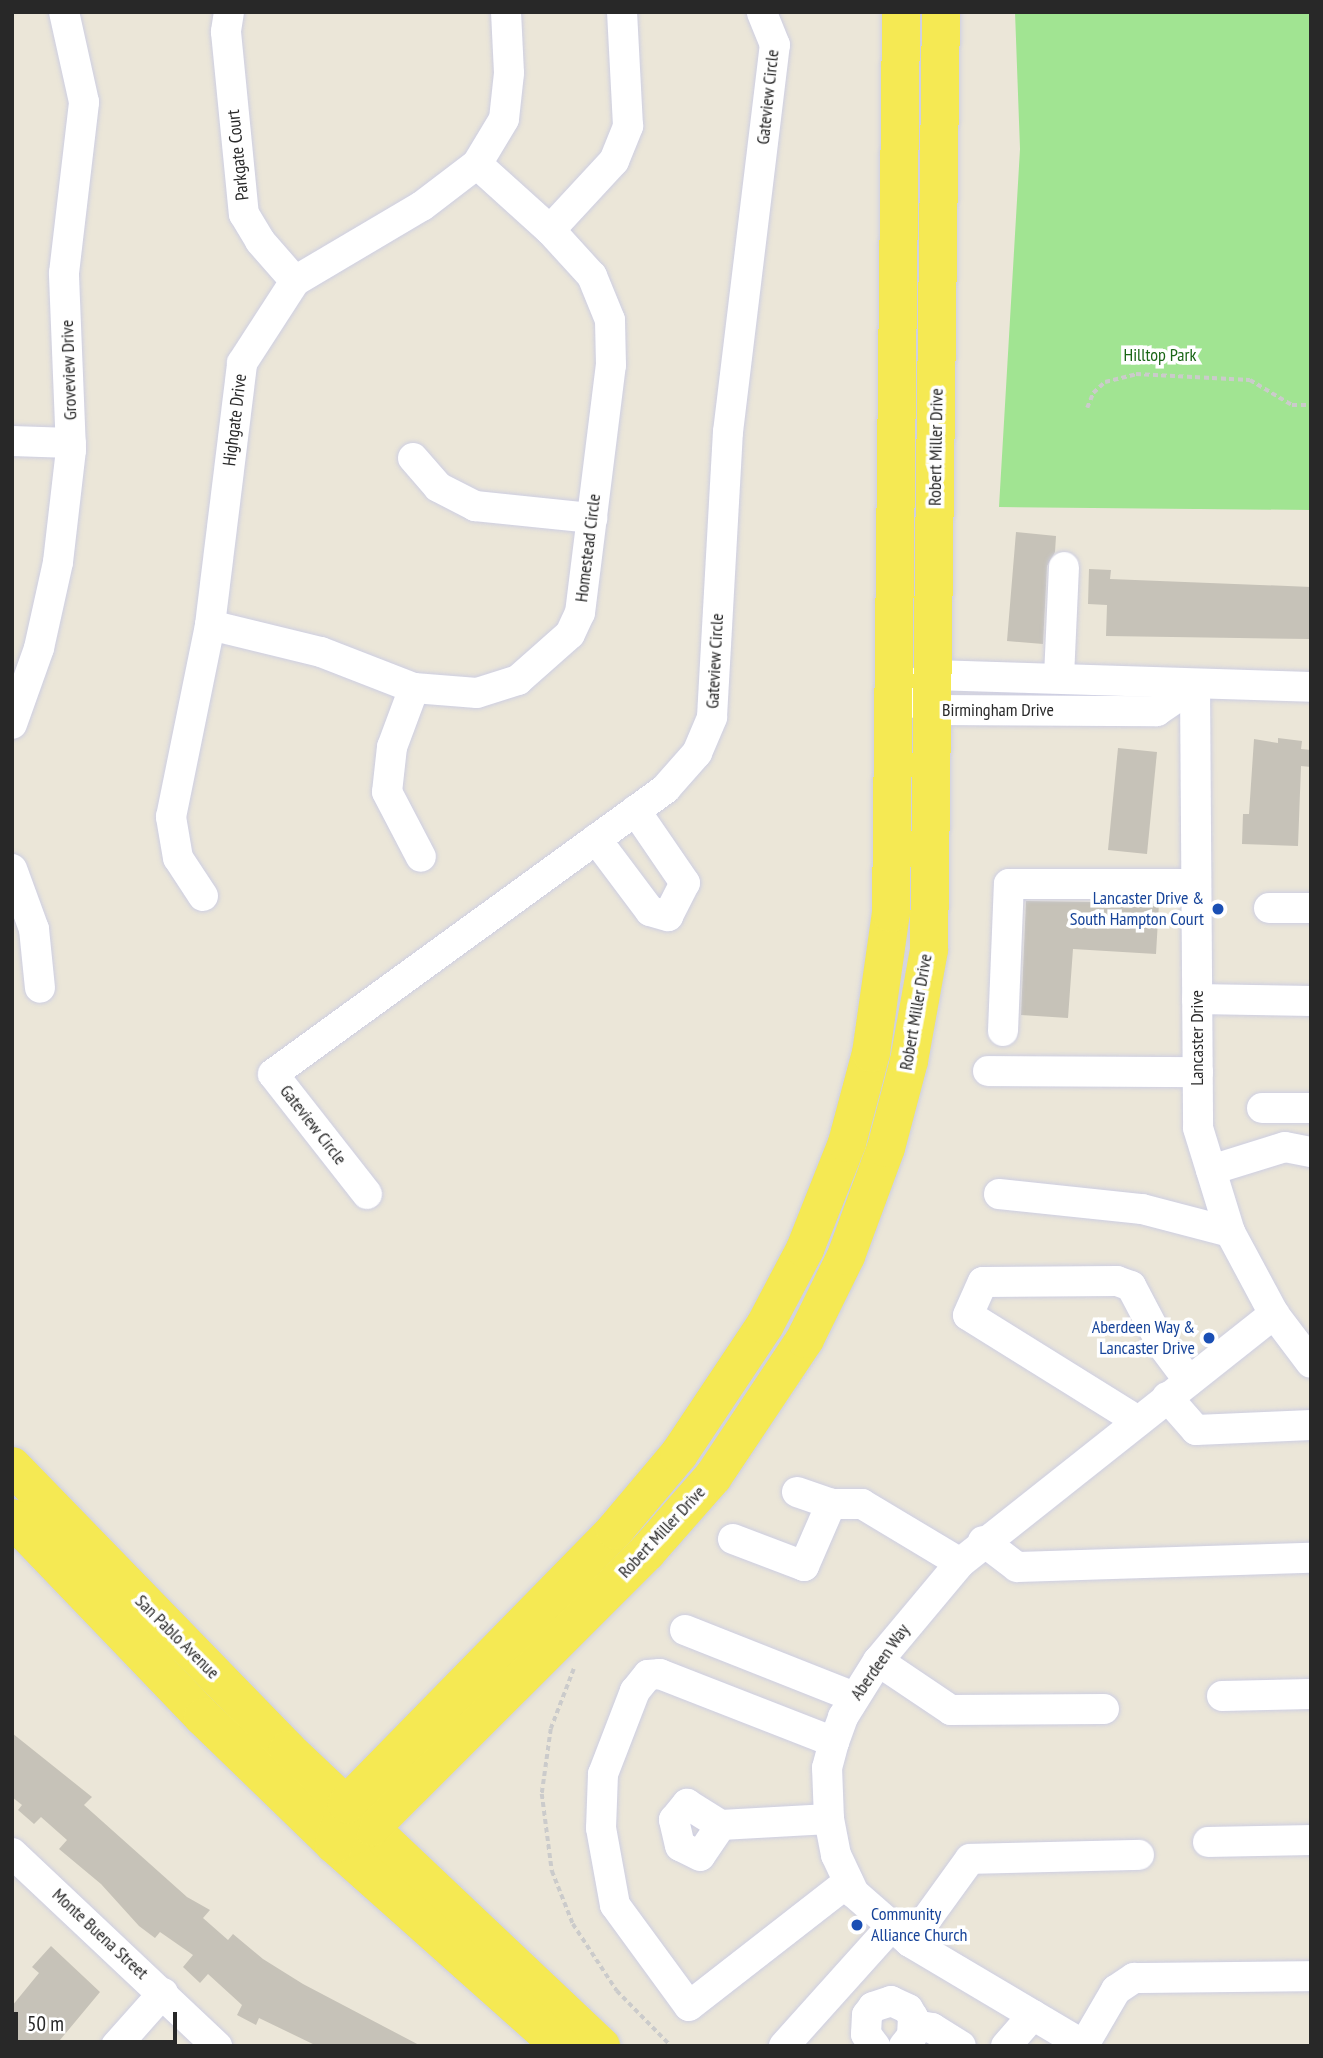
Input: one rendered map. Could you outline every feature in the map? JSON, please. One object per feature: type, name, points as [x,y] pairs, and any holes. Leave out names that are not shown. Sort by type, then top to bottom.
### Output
[{"type":"main road","name":"Robert Miller Drive","points":[[360,1815],[615,1530],[679,1454],[729,1386],[805,1249],[847,1143],[871,1053],[891,913],[901,12]]},
{"type":"main road","name":"Robert Miller Drive","points":[[360,1815],[656,1542],[713,1477],[805,1339],[867,1203],[909,1062],[929,950],[941,12]]},
{"type":"main road","name":"San Pablo Avenue","points":[[12,1466],[288,1750],[360,1815],[601,2046]]},
{"type":"main road","name":"San Pablo Avenue","points":[[12,1518],[203,1717],[334,1844],[561,2046]]},
{"type":"main road","points":[[334,1844],[360,1815]]},
{"type":"street","name":"Groveview Drive","points":[[12,724],[39,648],[58,562],[71,443],[64,273],[84,102],[64,12]]},
{"type":"street","name":"Parkgate Court","points":[[229,12],[226,32],[244,214],[260,241],[295,281]]},
{"type":"street","name":"Highgate Drive","points":[[203,896],[178,858],[171,817],[210,625],[242,363],[295,281],[422,206],[477,164],[504,119],[509,73],[506,12]]},
{"type":"street","points":[[550,230],[614,161],[628,126],[622,12]]},
{"type":"street","name":"Gateview Circle","points":[[367,1194],[273,1074],[666,788],[697,753],[712,717],[728,432],[775,45],[762,12]]},
{"type":"street","name":"Homestead Circle","points":[[210,625],[321,652],[414,688],[477,693],[518,680],[550,655],[570,634],[580,612],[592,518],[611,365],[610,320],[592,276],[550,230],[477,164]]},
{"type":"street","points":[[12,441],[71,443]]},
{"type":"street","points":[[413,458],[439,487],[475,506],[592,518]]},
{"type":"street","points":[[1059,677],[1064,567]]},
{"type":"street","name":"Birmingham Drive","points":[[893,694],[934,692],[1059,677],[1159,679],[1195,685],[1311,687]]},
{"type":"street","name":"Birmingham Drive","points":[[934,692],[1157,711],[1195,685]]},
{"type":"street","name":"Lancaster Drive","points":[[1195,685],[1198,1128],[1230,1232],[1274,1314],[1311,1363]]},
{"type":"street","points":[[414,688],[392,747],[387,792],[421,858]]},
{"type":"street","points":[[596,839],[650,911],[668,916],[685,883],[635,810]]},
{"type":"street","points":[[12,869],[34,929],[40,988]]},
{"type":"street","points":[[1003,1031],[1009,884],[1196,884]]},
{"type":"street","points":[[1269,908],[1311,908]]},
{"type":"street","points":[[1197,999],[1311,1000]]},
{"type":"street","points":[[988,1071],[1198,1072]]},
{"type":"street","points":[[1262,1108],[1311,1108]]},
{"type":"street","points":[[1211,1170],[1285,1147],[1311,1152]]},
{"type":"street","points":[[999,1194],[1142,1209],[1230,1232]]},
{"type":"street","points":[[1138,1421],[968,1315],[983,1282],[1117,1281],[1131,1286],[1162,1345],[1196,1430],[1311,1425]]},
{"type":"street","name":"Aberdeen Way","points":[[1084,2045],[900,1935],[848,1882],[836,1855],[830,1819],[827,1781],[834,1742],[854,1697],[878,1661],[960,1563],[983,1541],[1274,1314]]},
{"type":"street","points":[[797,1492],[831,1504],[862,1504],[960,1563]]},
{"type":"street","points":[[733,1539],[804,1566],[831,1504]]},
{"type":"street","points":[[983,1541],[1017,1567],[1311,1558]]},
{"type":"street","points":[[685,1630],[854,1697]]},
{"type":"street","points":[[878,1661],[951,1710],[1104,1709]]},
{"type":"street","points":[[834,1742],[660,1674],[648,1675],[635,1691],[603,1774],[601,1828],[615,1905],[689,2006],[848,1882]]},
{"type":"street","points":[[1222,1696],[1311,1694]]},
{"type":"street","points":[[721,1825],[830,1819]]},
{"type":"street","points":[[1208,1842],[1311,1840]]},
{"type":"street","name":"Monte Buena Street","points":[[12,1853],[217,2046]]},
{"type":"street","points":[[784,2046],[852,1970],[900,1935],[970,1859],[1139,1855]]},
{"type":"street","points":[[852,1970],[880,2003]]},
{"type":"street","points":[[1084,2045],[1116,1990],[1134,1978],[1311,1976]]},
{"type":"street","points":[[116,2046],[163,1993]]},
{"type":"street","points":[[875,2046],[864,2025],[867,2015],[880,2003],[900,2003],[908,2008],[909,2035],[932,2028],[961,2046]]},
{"type":"street","points":[[1006,2046],[1033,2015]]},
{"type":"path","points":[[1087,408],[1093,393],[1105,382],[1136,374],[1250,380],[1292,405],[1311,405]]},
{"type":"green space","name":"Hilltop Park","points":[[1015,12],[1311,12],[1311,510],[999,507],[1020,149]]},
{"type":"building","points":[[1016,532],[1056,536],[1055,552],[1047,566],[1043,644],[1007,641]]},
{"type":"building","points":[[1089,569],[1111,570],[1110,579],[1311,587],[1309,639],[1106,636],[1107,605],[1088,604]]},
{"type":"building","points":[[1278,738],[1302,741],[1301,749],[1311,750],[1311,767],[1301,766],[1298,846],[1242,844],[1243,814],[1249,814],[1254,739],[1278,743]]},
{"type":"building","points":[[1118,748],[1157,752],[1147,854],[1108,850]]},
{"type":"building","points":[[1026,901],[1159,903],[1156,954],[1073,949],[1068,1018],[1021,1015]]},
{"type":"building","points":[[12,1733],[92,1797],[84,1805],[187,1897],[210,1910],[203,1918],[228,1940],[233,1934],[263,1959],[303,1984],[421,2046],[317,2046],[259,2018],[256,2025],[237,2015],[242,2005],[208,1974],[200,1983],[183,1967],[193,1955],[160,1932],[155,1938],[139,1926],[101,1884],[59,1849],[67,1840],[41,1817],[34,1824],[18,1810],[22,1805],[12,1797]]},
{"type":"building","points":[[51,1946],[100,1992],[55,2046],[12,2046],[12,2006],[39,1973],[32,1967]]},
{"type":"place","name":"Lancaster Drive & South Hampton Court","points":[[1218,909]]},
{"type":"place","name":"Aberdeen Way & Lancaster Drive","points":[[1209,1338]]},
{"type":"place","name":"Community Alliance Church","points":[[857,1925]]}]
